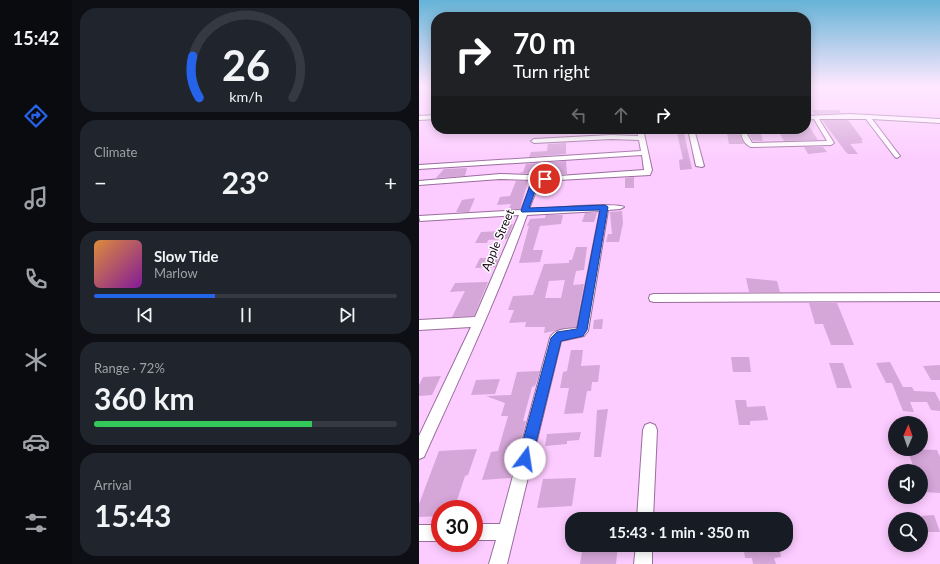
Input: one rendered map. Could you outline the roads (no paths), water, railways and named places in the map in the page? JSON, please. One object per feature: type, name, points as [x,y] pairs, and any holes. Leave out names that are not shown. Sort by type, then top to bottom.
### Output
[{"type":"street","points":[[419,118],[431,117]]},
{"type":"street","points":[[811,117],[868,117],[940,121]]},
{"type":"street","points":[[744,134],[748,143],[751,145],[831,142],[815,117]]},
{"type":"street","points":[[868,117],[897,156]]},
{"type":"street","points":[[534,141],[611,137],[634,134]]},
{"type":"street","points":[[419,184],[532,176],[538,179],[644,174],[648,170],[642,134]]},
{"type":"street","points":[[692,134],[700,166]]},
{"type":"street","points":[[419,167],[645,153]]},
{"type":"street","name":"Apple Street","points":[[419,452],[478,322],[525,211],[535,182],[538,179]]},
{"type":"street","points":[[498,564],[557,338],[561,335],[580,333],[582,330],[605,207]]},
{"type":"street","points":[[420,218],[525,211],[620,207]]},
{"type":"street","points":[[654,298],[940,297]]},
{"type":"street","points":[[419,325],[478,322]]},
{"type":"street","points":[[645,512],[650,430]]},
{"type":"street","points":[[483,532],[506,532]]},
{"type":"street","points":[[419,533],[431,533]]},
{"type":"street","points":[[643,564],[644,552]]}]
